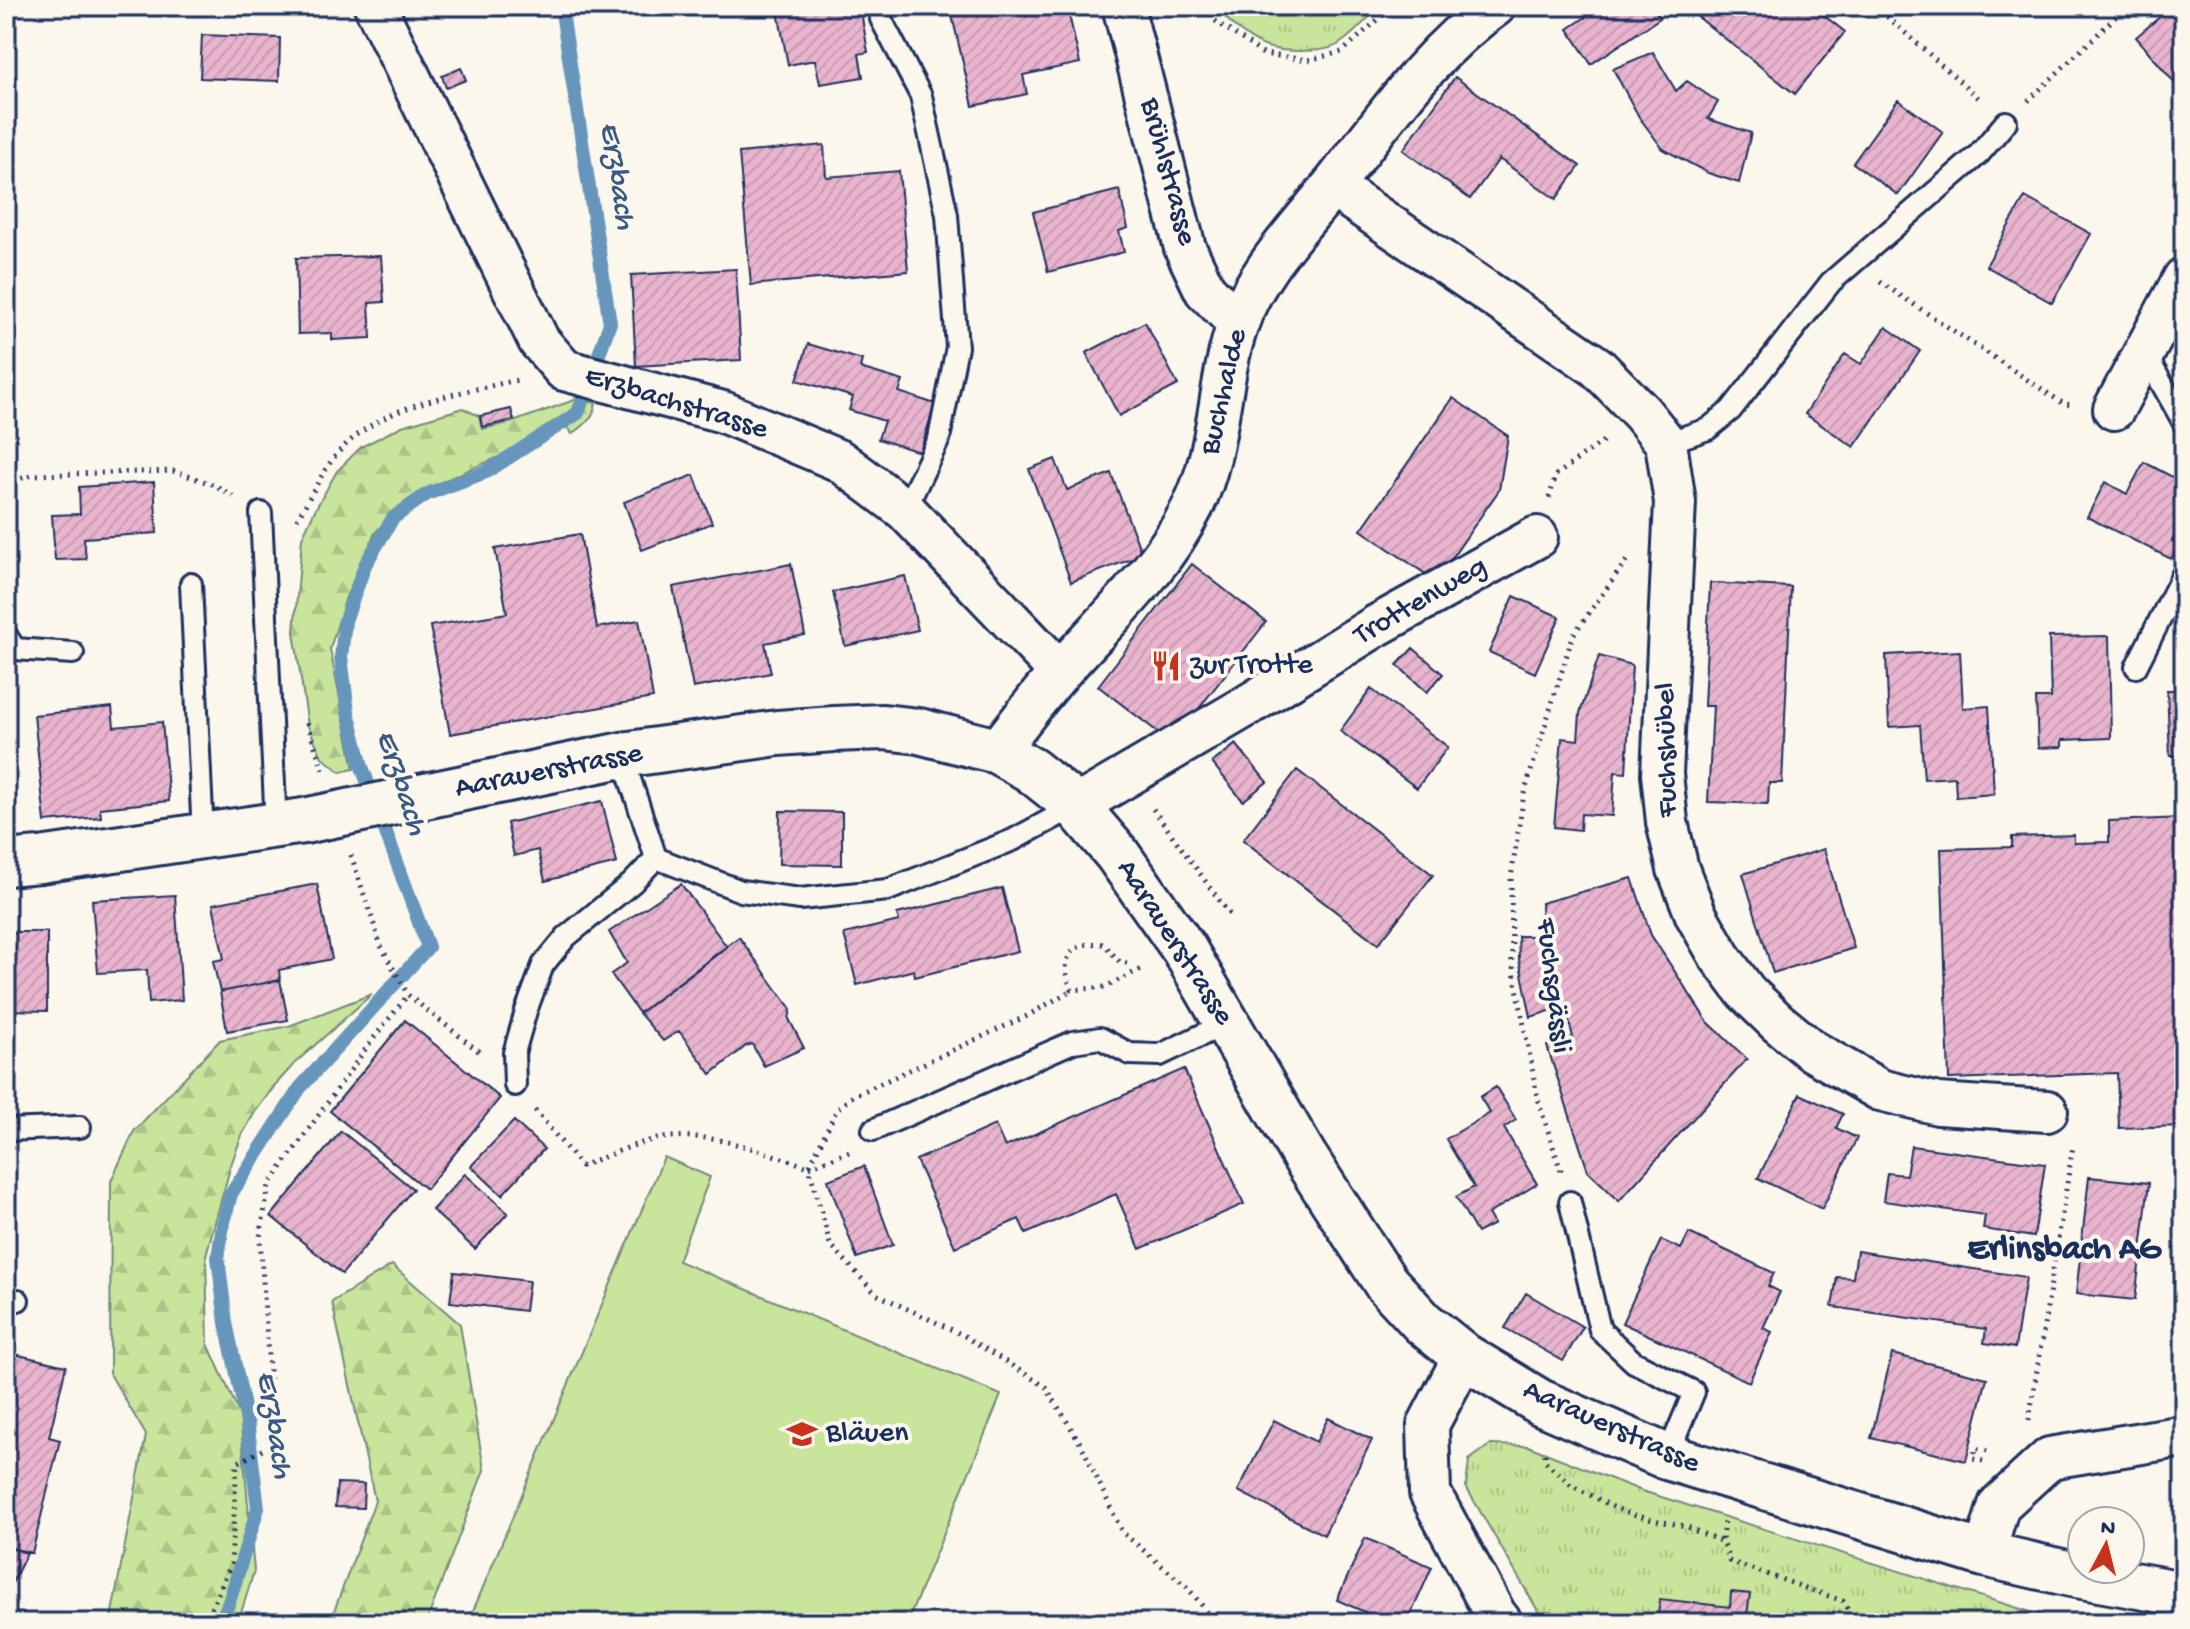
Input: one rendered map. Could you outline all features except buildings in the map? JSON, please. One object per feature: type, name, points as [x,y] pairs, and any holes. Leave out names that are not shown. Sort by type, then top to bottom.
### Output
[{"type":"main road","name":"Aarauerstrasse","points":[[6,863],[290,823],[622,755],[778,733],[883,727],[919,731],[997,751],[1031,770],[1076,806],[1117,854],[1184,949],[1304,1156],[1386,1283],[1423,1323],[1464,1356],[1540,1402],[1667,1457],[1727,1477],[1984,1554],[2071,1574],[2184,1594]]},
{"type":"street","name":"Erzbachstrasse","points":[[375,6],[539,341],[564,370],[723,412],[840,461],[905,510],[1060,672]]},
{"type":"street","name":"Brühlstrasse","points":[[1123,6],[1185,248],[1205,290],[1238,323]]},
{"type":"street","name":"Buchhalde","points":[[997,751],[1060,672],[1166,551],[1193,506],[1207,471],[1238,323],[1259,281],[1417,77],[1449,44],[1495,6]]},
{"type":"street","points":[[1332,186],[1597,367],[1654,428]]},
{"type":"street","points":[[2114,409],[2184,278]]},
{"type":"street","name":"Fuchshübel","points":[[1654,428],[1675,502],[1662,774],[1666,810],[1678,869],[1696,915],[1720,957],[1746,992],[1777,1022],[1811,1050],[1880,1090],[1938,1104],[2047,1111]]},
{"type":"street","name":"Trottenweg","points":[[1076,806],[1376,626],[1537,537]]},
{"type":"street","points":[[1464,1356],[1428,1425],[1430,1493],[1501,1623]]},
{"type":"street","points":[[1984,1554],[1999,1505],[2038,1446],[2184,1436]]},
{"type":"lane","points":[[879,6],[881,19],[921,96],[947,215],[957,347],[939,439],[905,510]]},
{"type":"lane","points":[[1654,428],[1708,429],[1731,410],[1831,282],[1979,154],[2006,122]]},
{"type":"lane","points":[[2144,352],[2184,423]]},
{"type":"lane","points":[[261,513],[290,823]]},
{"type":"lane","points":[[2136,667],[2184,572]]},
{"type":"lane","points":[[191,584],[203,836]]},
{"type":"lane","points":[[6,635],[15,649],[73,653]]},
{"type":"lane","points":[[622,755],[656,858]]},
{"type":"lane","points":[[656,858],[741,891],[800,899],[888,890],[1013,840],[1076,806]]},
{"type":"lane","points":[[515,1085],[514,1053],[543,965],[566,937],[632,883],[656,858]]},
{"type":"lane","points":[[873,1130],[1073,1042],[1100,1038],[1130,1054],[1160,1055],[1227,1023]]},
{"type":"lane","points":[[6,1130],[80,1127]]},
{"type":"lane","points":[[1570,1202],[1600,1330],[1634,1362],[1694,1392],[1667,1457]]},
{"type":"path","points":[[1210,6],[1214,20],[1263,54],[1308,60],[1342,52],[1393,6]]},
{"type":"path","points":[[1875,6],[2006,122],[2127,6]]},
{"type":"path","points":[[1852,263],[2064,404],[2114,409]]},
{"type":"path","points":[[297,519],[332,460],[359,434],[386,416],[451,394],[564,370]]},
{"type":"path","points":[[1537,537],[1556,475],[1654,428]]},
{"type":"path","points":[[6,483],[33,475],[173,471],[215,485],[261,513]]},
{"type":"path","name":"Fuchsgässli","points":[[1570,1202],[1538,1100],[1512,961],[1511,878],[1524,794],[1573,635],[1656,519],[1675,502]]},
{"type":"path","points":[[322,768],[327,783]]},
{"type":"path","points":[[1129,776],[1230,915]]},
{"type":"path","points":[[347,842],[381,946],[408,995],[493,1062],[581,1166],[658,1139],[702,1137],[737,1144],[809,1167],[858,1149],[873,1130]]},
{"type":"path","points":[[1072,990],[1065,966],[1078,946],[1104,944],[1120,962],[1127,963]]},
{"type":"path","points":[[1184,949],[1105,987],[1072,990],[1027,1016],[853,1096],[837,1109],[809,1167],[830,1244],[876,1294],[963,1335],[1046,1387],[1082,1446],[1122,1532],[1188,1588],[1216,1623]]},
{"type":"path","points":[[205,1623],[231,1564],[237,1463],[274,1444],[260,1237],[269,1185],[372,1040],[408,995]]},
{"type":"path","points":[[2003,1443],[1991,1452],[1975,1448],[1973,1459],[1994,1463],[2020,1448],[2038,1446],[2075,1134],[2055,1132],[2047,1111]]},
{"type":"path","points":[[1540,1402],[1545,1461],[1571,1485],[1615,1508],[1648,1519],[1685,1526],[1724,1543]]},
{"type":"path","points":[[1727,1477],[1722,1538],[1729,1561],[1843,1601],[1857,1623]]},
{"type":"green space","points":[[1219,6],[1381,6],[1339,44],[1306,51],[1264,46],[1240,32]]},
{"type":"green space","points":[[577,399],[596,403],[588,421],[572,434],[568,427],[425,489],[397,508],[375,533],[346,597],[330,649],[354,769],[340,772],[322,757],[308,726],[294,632],[302,538],[337,471],[361,447],[402,426],[463,408],[479,416],[482,429],[513,422]]},
{"type":"green space","points":[[372,994],[295,1063],[255,1112],[231,1165],[206,1255],[208,1344],[240,1415],[254,1571],[238,1623],[110,1623],[146,1435],[110,1374],[111,1181],[134,1131],[220,1040],[289,1026]]},
{"type":"green space","name":"Bläuen","points":[[664,1157],[710,1177],[678,1261],[1001,1395],[907,1623],[468,1623]]},
{"type":"green space","points":[[392,1265],[460,1324],[484,1470],[426,1623],[326,1623],[333,1614],[375,1501],[332,1302]]},
{"type":"green space","points":[[1490,1445],[1528,1446],[1642,1491],[2066,1623],[1545,1623],[1466,1487],[1469,1460]]},
{"type":"waterway","name":"Erzbach","points":[[220,1623],[258,1508],[247,1421],[226,1323],[218,1257],[231,1194],[300,1088],[428,947],[362,767],[348,712],[341,657],[345,621],[365,565],[393,518],[427,494],[486,472],[578,413],[610,323],[561,6]]},
{"type":"place","name":"zur Trotte","points":[[1166,666]]},
{"type":"place","name":"Bläuen","points":[[802,1434]]},
{"type":"district","name":"Erlinsbach AG","points":[[2064,1251]]}]
